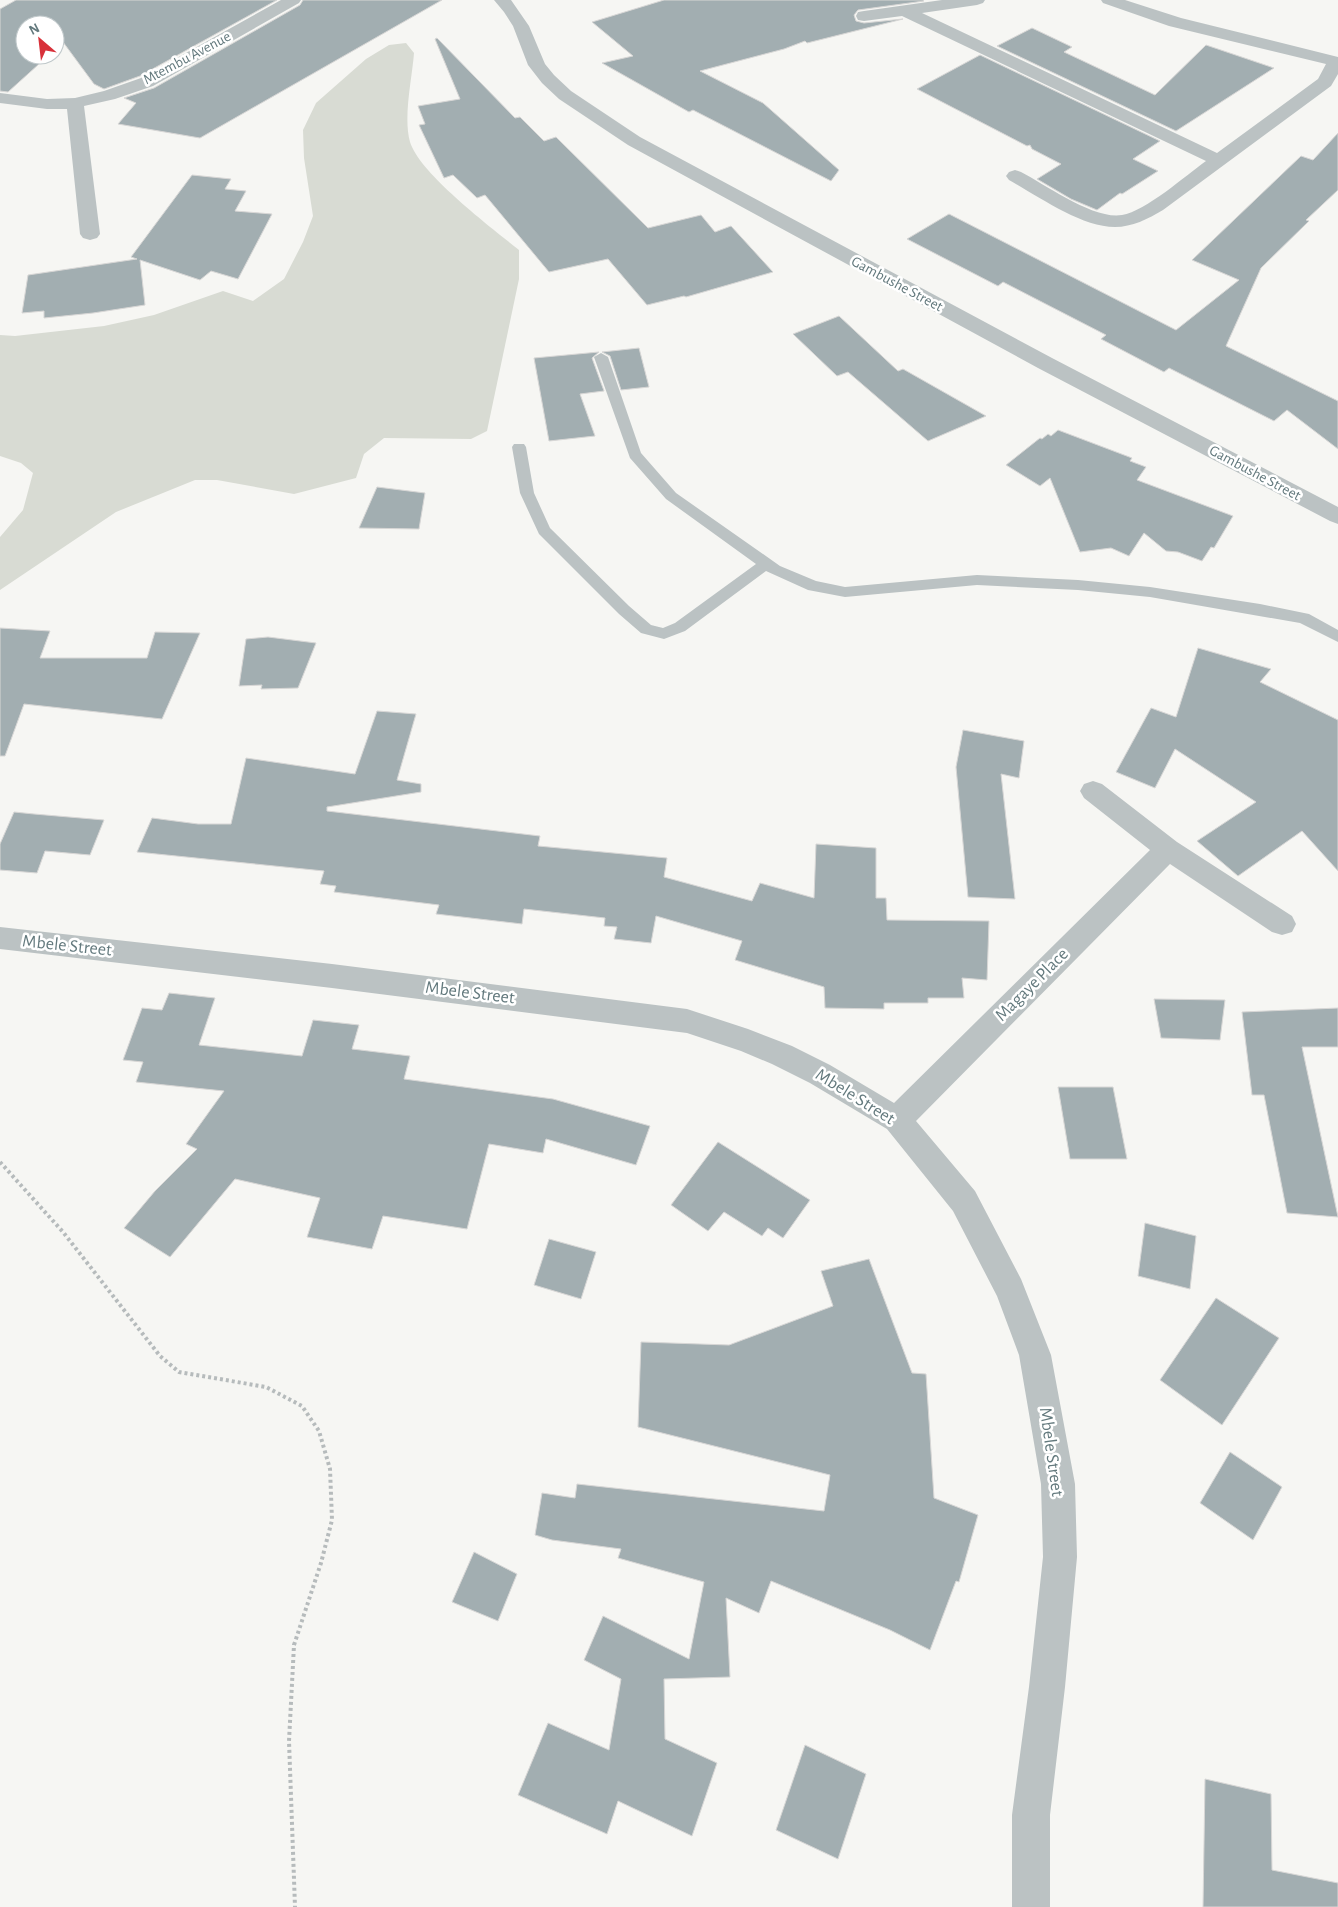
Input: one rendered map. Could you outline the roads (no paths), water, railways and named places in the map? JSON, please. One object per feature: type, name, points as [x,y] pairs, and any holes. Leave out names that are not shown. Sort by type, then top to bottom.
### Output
[{"type":"street","name":"Mtembu Avenue","points":[[0,98],[47,104],[75,103],[147,82],[293,0]]},
{"type":"street","name":"Gambushe Street","points":[[502,0],[521,26],[537,65],[548,79],[565,95],[634,141],[1045,363],[1338,516]]},
{"type":"street","points":[[864,16],[976,0]]},
{"type":"street","points":[[1015,176],[1092,216],[1109,221],[1139,217],[1325,82],[1337,62],[1175,22],[1109,0]]},
{"type":"street","points":[[903,10],[1218,160]]},
{"type":"street","points":[[75,103],[90,234]]},
{"type":"street","points":[[1093,791],[1168,849],[1282,924]]},
{"type":"street","name":"Magaye Place","points":[[897,1120],[1168,849]]},
{"type":"street","name":"Mbele Street","points":[[0,938],[332,976],[687,1021],[748,1041],[782,1055],[820,1074],[897,1120],[964,1201],[1010,1290],[1036,1355],[1058,1484],[1060,1557],[1031,1815],[1031,1907]]},
{"type":"lane","points":[[601,357],[635,455],[671,496],[775,570],[813,586],[846,592],[977,580],[1078,585],[1150,592],[1260,609],[1304,618],[1338,637]]},
{"type":"lane","points":[[519,448],[526,494],[544,531],[624,610],[646,629],[664,634],[680,626],[766,564]]}]
